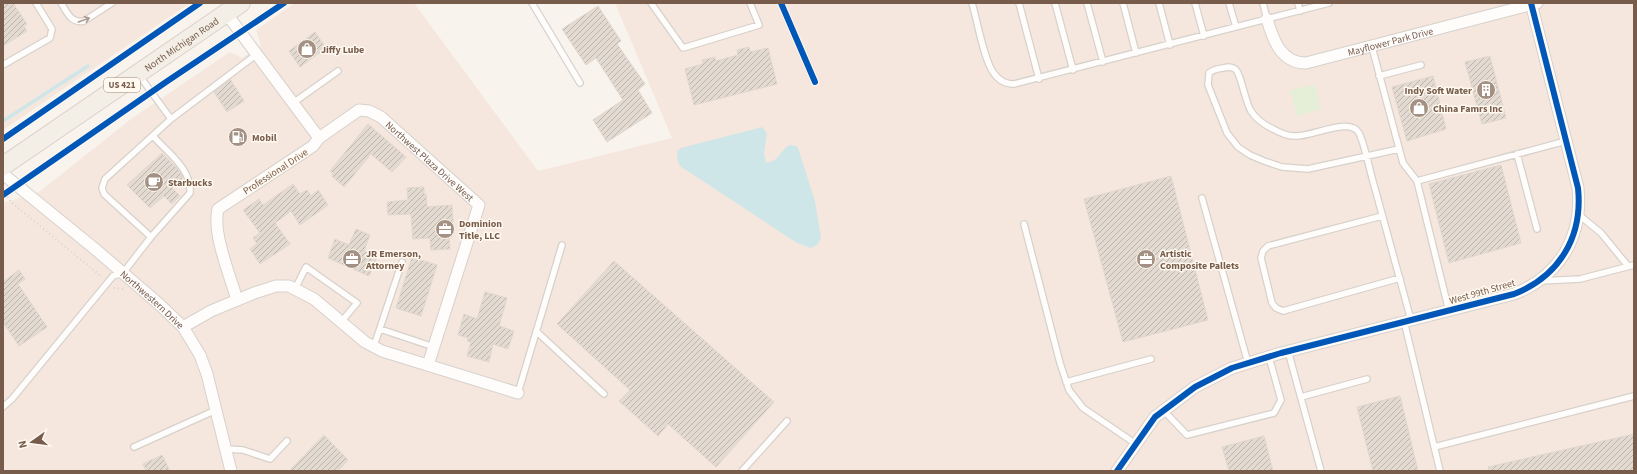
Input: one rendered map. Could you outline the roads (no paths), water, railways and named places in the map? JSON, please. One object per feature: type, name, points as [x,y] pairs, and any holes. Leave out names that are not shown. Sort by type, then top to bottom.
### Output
[{"type":"main road","name":"North Michigan Road","points":[[3,166],[241,3]]},
{"type":"street","name":"Mayflower Park Drive","points":[[1267,19],[1279,50],[1290,60],[1298,63],[1314,62],[1533,3]]},
{"type":"street","name":"West 99th Street","points":[[1285,352],[1514,294],[1538,282],[1556,264],[1566,250],[1574,232],[1579,215],[1578,188],[1533,3]]},
{"type":"street","points":[[226,13],[319,138]]},
{"type":"street","name":"Northwest Plaza Drive West","points":[[319,138],[359,110],[369,111],[381,117],[479,204],[428,365]]},
{"type":"street","name":"Professional Drive","points":[[237,300],[217,232],[216,217],[218,208],[313,146],[319,138]]},
{"type":"street","name":"Northwestern Drive","points":[[3,174],[123,273],[159,304],[182,327],[200,355],[216,410],[231,471]]},
{"type":"street","points":[[182,327],[211,311],[237,300],[276,286],[289,286],[314,299],[365,342],[382,351],[518,393]]},
{"type":"street","points":[[1117,471],[1155,417],[1195,387],[1232,368],[1285,352]]},
{"type":"lane","points":[[3,65],[50,38],[52,29],[36,3]]},
{"type":"lane","points":[[61,3],[75,22],[84,22],[112,3]]},
{"type":"lane","points":[[532,3],[580,83]]},
{"type":"lane","points":[[651,3],[683,48],[759,25],[750,3]]},
{"type":"lane","points":[[972,3],[988,61],[995,76],[1009,84],[1019,84],[1329,3]]},
{"type":"lane","points":[[1019,3],[1038,78]]},
{"type":"lane","points":[[1055,3],[1073,70]]},
{"type":"lane","points":[[1087,3],[1103,62]]},
{"type":"lane","points":[[1123,3],[1136,53]]},
{"type":"lane","points":[[1159,3],[1170,45]]},
{"type":"lane","points":[[1195,3],[1204,36]]},
{"type":"lane","points":[[1229,3],[1236,27]]},
{"type":"lane","points":[[1263,3],[1267,19]]},
{"type":"lane","points":[[1298,3],[1300,11]]},
{"type":"lane","points":[[1372,47],[1403,163],[1417,181],[1449,311]]},
{"type":"lane","points":[[151,237],[104,194],[102,188],[104,180],[171,119],[256,54]]},
{"type":"lane","points":[[1380,76],[1421,65]]},
{"type":"lane","points":[[1399,149],[1366,156],[1308,169],[1282,167],[1250,155],[1238,147],[1227,133],[1208,85],[1209,73],[1214,69],[1230,67],[1235,69],[1239,76],[1250,110],[1259,121],[1273,130],[1294,136],[1350,126],[1356,128],[1360,133],[1366,156],[1382,216],[1400,278],[1440,471]]},
{"type":"lane","points":[[293,104],[338,71]]},
{"type":"lane","points":[[138,74],[171,119]]},
{"type":"lane","points":[[3,407],[12,400],[113,276],[123,273],[151,237],[190,193],[186,172],[153,136]]},
{"type":"lane","points":[[1417,181],[1566,141]]},
{"type":"lane","points":[[1517,154],[1537,229]]},
{"type":"lane","points":[[1202,198],[1248,363]]},
{"type":"lane","points":[[1538,282],[1580,279],[1631,266],[1601,233],[1579,215]]},
{"type":"lane","points":[[1382,216],[1268,246],[1263,251],[1261,258],[1272,302],[1276,308],[1283,311],[1400,278]]},
{"type":"lane","points":[[1024,224],[1066,382],[1083,408],[1136,444]]},
{"type":"lane","points":[[518,393],[562,245]]},
{"type":"lane","points":[[374,346],[402,262]]},
{"type":"lane","points":[[295,289],[306,267],[357,303],[341,322]]},
{"type":"lane","points":[[380,329],[434,347]]},
{"type":"lane","points":[[536,331],[604,394]]},
{"type":"lane","points":[[1285,352],[1301,397],[1321,471]]},
{"type":"lane","points":[[1164,410],[1187,435],[1274,413],[1281,400],[1270,357]]},
{"type":"lane","points":[[1066,382],[1151,359]]},
{"type":"lane","points":[[1301,397],[1367,378]]},
{"type":"lane","points":[[1434,447],[1634,396]]},
{"type":"lane","points":[[134,447],[216,410]]},
{"type":"lane","points":[[742,471],[787,420]]},
{"type":"lane","points":[[225,450],[243,450],[270,458],[287,441]]},
{"type":"water","points":[[762,127],[767,133],[764,154],[766,162],[776,159],[790,145],[797,146],[815,201],[821,238],[818,244],[811,248],[797,243],[681,167],[678,163],[677,152],[681,148]]},
{"type":"waterway","points":[[3,121],[88,66]]},
{"type":"place","name":"Jiffy Lube","points":[[307,49]]},
{"type":"place","name":"Indy Soft Water","points":[[1486,90]]},
{"type":"place","name":"China Famrs Inc","points":[[1419,108]]},
{"type":"place","name":"Mobil","points":[[238,137]]},
{"type":"place","name":"Starbucks","points":[[154,182]]},
{"type":"place","name":"Dominion Title, LLC","points":[[445,229]]},
{"type":"place","name":"JR Emerson, Attorney","points":[[352,259]]},
{"type":"place","name":"Artistic Composite Pallets","points":[[1146,259]]}]
